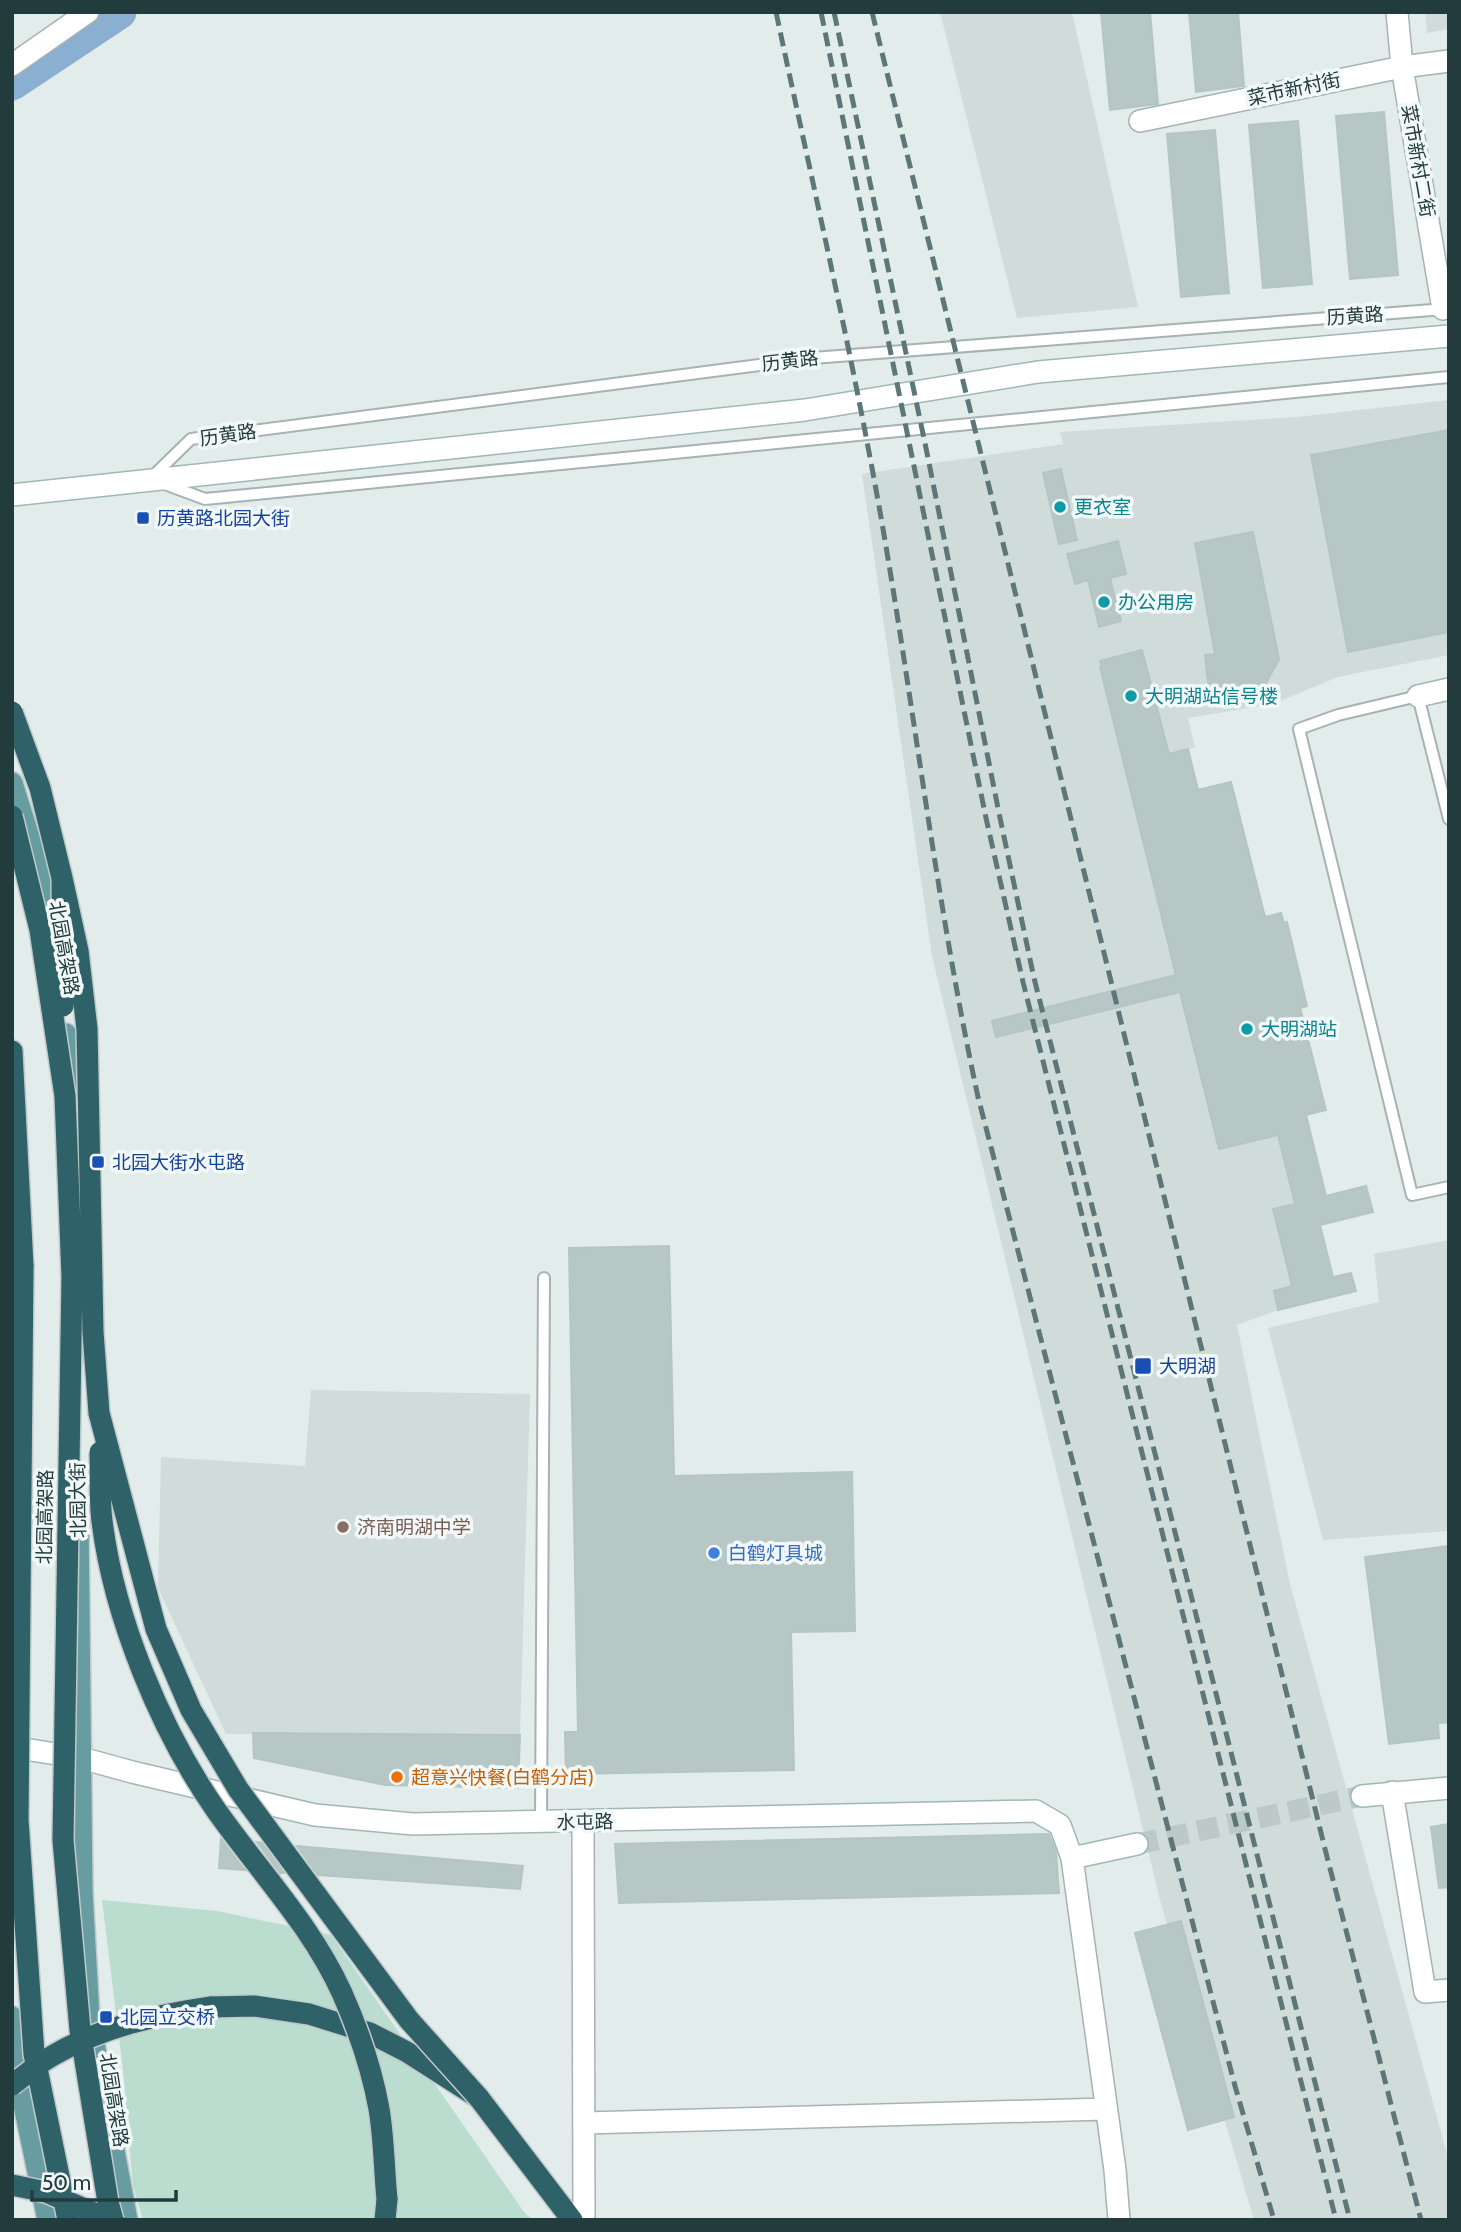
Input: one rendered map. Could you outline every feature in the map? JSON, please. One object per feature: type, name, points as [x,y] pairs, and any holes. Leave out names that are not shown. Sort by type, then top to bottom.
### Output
[{"type":"highway","points":[[12,712],[40,788],[78,951],[87,1029],[93,1332],[99,1413],[102,1521],[118,1597],[138,1663],[173,1738],[215,1808],[309,1932],[343,1995],[364,2052],[379,2110],[387,2199],[385,2220]]},
{"type":"highway","points":[[12,734],[40,788]]},
{"type":"highway","name":"北园高架路","points":[[12,816],[40,930],[65,1096],[72,1277],[64,1840],[80,2030],[112,2220]]},
{"type":"highway","points":[[62,878],[65,1096]]},
{"type":"highway","name":"北园高架路","points":[[12,1051],[23,1266],[18,1819],[34,2054],[68,2220]]},
{"type":"highway","points":[[12,1326],[23,1266]]},
{"type":"highway","points":[[99,1413],[156,1629],[191,1710],[238,1789],[409,2020],[479,2098],[578,2218]]},
{"type":"highway","points":[[12,1787],[18,1819]]},
{"type":"highway","points":[[12,2085],[52,2056],[110,2029],[161,2015],[211,2007],[254,2007],[309,2014],[370,2034],[407,2052],[479,2098]]},
{"type":"highway","points":[[12,2185],[46,2192],[112,2220]]},
{"type":"main road","name":"北园大街","points":[[12,783],[37,863],[73,1075],[78,1238],[77,1460],[82,1891],[89,2017],[127,2220]]},
{"type":"main road","points":[[12,2017],[23,2100],[48,2220]]},
{"type":"street","points":[[12,65],[88,12]]},
{"type":"street","name":"菜市新村二街","points":[[1397,12],[1402,67],[1446,309]]},
{"type":"street","name":"菜市新村街","points":[[1140,121],[1402,67],[1449,61]]},
{"type":"street","name":"历黄路","points":[[12,495],[805,410],[1038,372],[1449,336]]},
{"type":"street","points":[[1418,696],[1449,689]]},
{"type":"street","name":"水屯路","points":[[12,1747],[81,1758],[315,1815],[413,1824],[1036,1811],[1060,1825],[1072,1858],[1115,2170],[1119,2220]]},
{"type":"street","points":[[1362,1796],[1449,1788]]},
{"type":"street","points":[[1392,1793],[1425,1992],[1449,1990]]},
{"type":"street","points":[[578,2218],[584,2123],[583,1822]]},
{"type":"street","points":[[1072,1858],[1137,1844]]},
{"type":"street","points":[[584,2123],[1106,2109]]},
{"type":"lane","name":"历黄路","points":[[1446,309],[813,358],[191,439],[150,479],[205,499],[1449,377]]},
{"type":"lane","points":[[1449,819],[1418,696],[1338,715],[1299,729],[1412,1195],[1449,1187]]},
{"type":"lane","points":[[541,1822],[544,1278]]},
{"type":"shaded area","points":[[940,12],[1072,12],[1138,307],[1017,318]]},
{"type":"shaded area","points":[[1425,12],[1449,12],[1449,29],[1427,33]]},
{"type":"shaded area","name":"大明湖站","points":[[1449,400],[1449,655],[1338,677],[1273,704],[1188,718],[1195,747],[1189,749],[1198,789],[1231,782],[1265,917],[1281,913],[1284,923],[1287,922],[1307,1006],[1301,1009],[1326,1110],[1306,1116],[1326,1195],[1366,1186],[1373,1212],[1320,1225],[1333,1277],[1351,1273],[1356,1291],[1278,1310],[1237,1325],[1290,1584],[1449,2161],[1449,2220],[1254,2220],[1160,1900],[932,956],[862,474],[1063,444],[1060,432],[1297,417]]},
{"type":"shaded area","points":[[1449,1240],[1449,1531],[1323,1540],[1268,1328],[1379,1302],[1374,1254]]},
{"type":"shaded area","name":"济南明湖中学","points":[[311,1390],[530,1394],[520,1735],[226,1734],[158,1588],[161,1457],[305,1466]]},
{"type":"green space","points":[[102,1900],[217,1911],[331,1935],[524,2212],[533,2220],[143,2220],[133,2186],[123,2070]]},
{"type":"building","points":[[1101,12],[1150,12],[1158,104],[1110,110]]},
{"type":"building","points":[[1189,12],[1238,12],[1244,86],[1196,92]]},
{"type":"building","points":[[1384,112],[1398,275],[1350,279],[1336,116]]},
{"type":"building","points":[[1298,121],[1312,284],[1263,288],[1249,125]]},
{"type":"building","points":[[1215,130],[1229,293],[1181,297],[1167,134]]},
{"type":"building","points":[[1449,430],[1449,632],[1348,652],[1311,455]]},
{"type":"building","name":"更衣室","points":[[1061,469],[1077,540],[1059,544],[1043,473]]},
{"type":"building","points":[[1253,532],[1279,659],[1266,683],[1209,691],[1205,655],[1215,654],[1195,543]]},
{"type":"building","name":"办公用房","points":[[1118,541],[1126,574],[1110,578],[1121,621],[1099,627],[1088,580],[1075,584],[1067,554]]},
{"type":"building","name":"大明湖站","points":[[1142,650],[1169,754],[1188,749],[1198,790],[1231,782],[1265,917],[1281,913],[1284,923],[1287,922],[1307,1006],[1300,1008],[1326,1110],[1306,1115],[1326,1196],[1366,1186],[1373,1212],[1320,1225],[1333,1277],[1351,1273],[1356,1291],[1278,1310],[1274,1291],[1292,1286],[1273,1209],[1295,1204],[1278,1135],[1219,1149],[1180,992],[996,1037],[992,1021],[1176,975],[1100,667],[1100,661]]},
{"type":"building","name":"白鹤灯具城","points":[[669,1246],[674,1476],[852,1472],[855,1631],[791,1632],[794,1770],[566,1774],[565,1732],[578,1732],[569,1248]]},
{"type":"building","points":[[1449,1546],[1449,1722],[1438,1723],[1439,1738],[1389,1744],[1365,1557]]},
{"type":"building","points":[[253,1733],[520,1735],[518,1788],[385,1785],[254,1758]]},
{"type":"building","points":[[1449,1824],[1449,1887],[1439,1888],[1431,1827]]},
{"type":"building","points":[[1049,1834],[1056,1852],[1059,1893],[619,1903],[615,1844]]},
{"type":"building","points":[[221,1839],[239,1863],[245,1870],[219,1868]]},
{"type":"building","points":[[257,1842],[262,1843],[284,1873],[280,1873]]},
{"type":"building","points":[[297,1846],[523,1866],[520,1889],[318,1875]]},
{"type":"building","points":[[1181,1921],[1234,2117],[1188,2130],[1135,1933]]},
{"type":"waterway","points":[[12,83],[119,12]]},
{"type":"tunnel","points":[[1137,1844],[1362,1796]]},
{"type":"railway","points":[[776,12],[845,331],[882,523],[950,954],[978,1097],[1235,2086],[1274,2220]]},
{"type":"railway","points":[[821,12],[986,818],[1023,982],[1336,2220]]},
{"type":"railway","points":[[834,12],[1034,978],[1350,2220]]},
{"type":"railway","points":[[872,12],[1325,1849],[1421,2220]]},
{"type":"place","name":"更衣室","points":[[1060,507]]},
{"type":"place","name":"历黄路北园大街","points":[[143,518]]},
{"type":"place","name":"办公用房","points":[[1104,602]]},
{"type":"place","name":"大明湖站信号楼","points":[[1131,696]]},
{"type":"place","name":"大明湖站","points":[[1247,1029]]},
{"type":"place","name":"北园大街水屯路","points":[[98,1162]]},
{"type":"place","name":"大明湖","points":[[1143,1366]]},
{"type":"place","name":"济南明湖中学","points":[[343,1527]]},
{"type":"place","name":"白鹤灯具城","points":[[714,1553]]},
{"type":"place","name":"超意兴快餐(白鹤分店)","points":[[397,1777]]},
{"type":"place","name":"北园立交桥","points":[[106,2017]]}]
